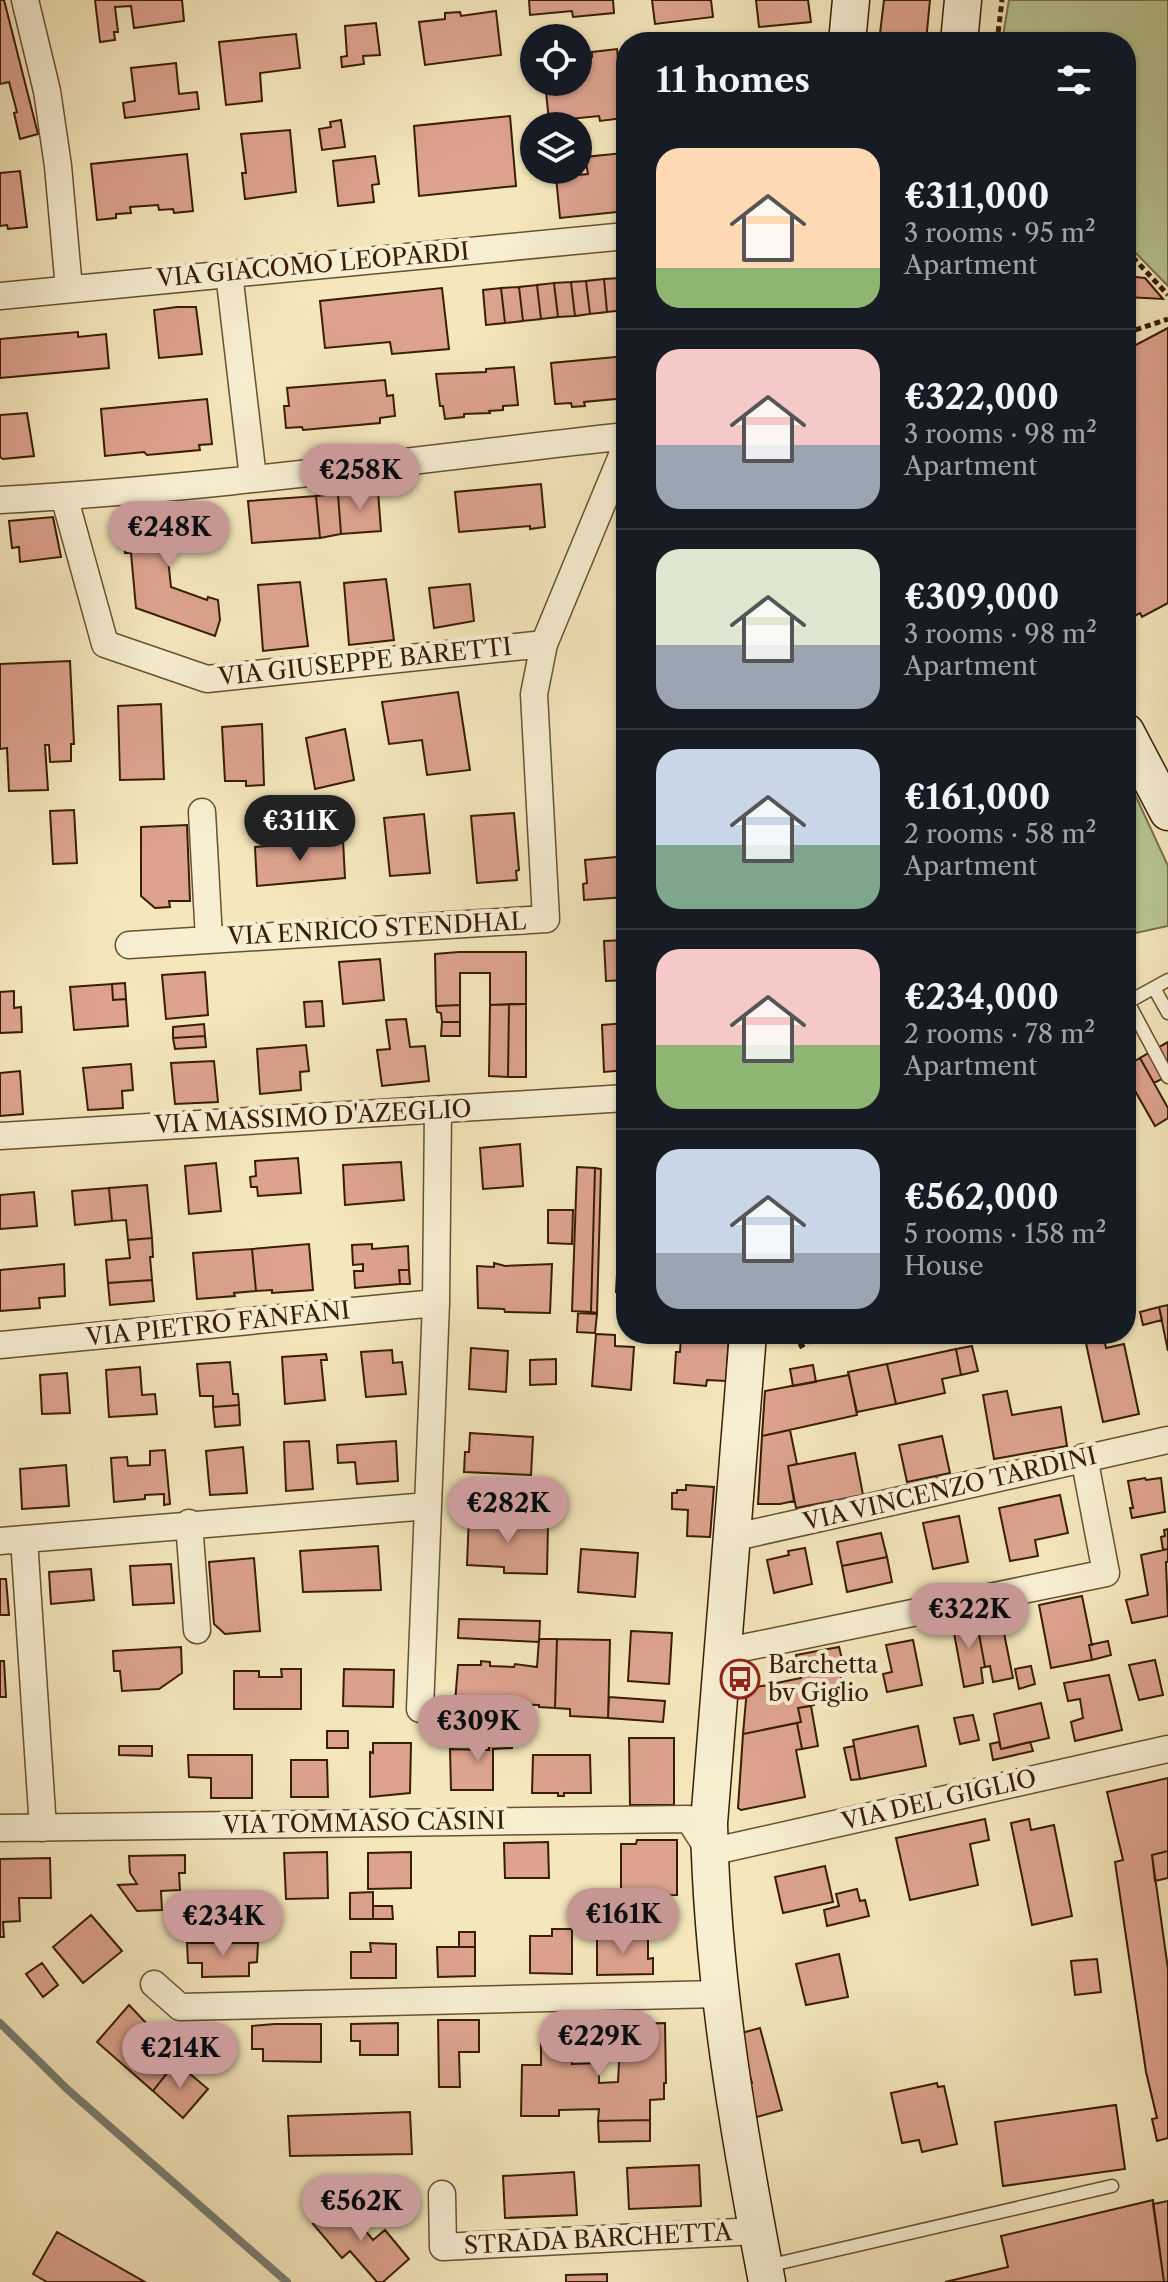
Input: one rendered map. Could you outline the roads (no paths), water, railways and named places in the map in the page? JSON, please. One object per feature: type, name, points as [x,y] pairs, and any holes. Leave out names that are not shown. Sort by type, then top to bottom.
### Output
[{"type":"street","points":[[25,0],[47,91],[58,166],[69,289]]},
{"type":"street","points":[[848,32],[851,0]]},
{"type":"street","points":[[960,32],[963,0]]},
{"type":"street","name":"VIA GIACOMO LEOPARDI","points":[[0,296],[616,237]]},
{"type":"street","points":[[229,273],[253,478]]},
{"type":"street","points":[[0,500],[253,478],[616,437]]},
{"type":"street","points":[[544,644],[616,470]]},
{"type":"street","name":"VIA GIUSEPPE BARETTI","points":[[64,496],[105,644],[207,679],[544,644]]},
{"type":"street","name":"VIA ENRICO STENDHAL","points":[[129,945],[546,919],[534,694],[544,644]]},
{"type":"street","points":[[1136,759],[1168,812]]},
{"type":"street","name":"VIA ENRICO STENDHAL","points":[[202,812],[209,939]]},
{"type":"street","name":"VIA MASSIMO D'AZEGLIO","points":[[0,1136],[616,1099]]},
{"type":"street","points":[[420,1709],[436,1303],[438,1110]]},
{"type":"street","name":"VIA PIETRO FANFANI","points":[[0,1345],[436,1303]]},
{"type":"street","name":"STRADA BARCHETTA","points":[[747,1344],[709,1823],[719,1994],[739,2131],[765,2274]]},
{"type":"street","name":"VIA VINCENZO TARDINI","points":[[731,1538],[1168,1440]]},
{"type":"street","points":[[723,1652],[1106,1573],[1084,1457]]},
{"type":"street","points":[[43,1828],[12,1540],[189,1523],[428,1506]]},
{"type":"street","points":[[189,1523],[197,1630]]},
{"type":"street","name":"VIA DEL GIGLIO","points":[[710,1852],[1168,1749]]},
{"type":"street","name":"VIA TOMMASO CASINI","points":[[0,1828],[689,1819],[710,1852]]},
{"type":"street","points":[[154,1984],[180,2007],[719,1994]]},
{"type":"street","name":"STRADA BARCHETTA","points":[[442,2194],[443,2247],[757,2231]]},
{"type":"lane","points":[[1136,998],[1168,980]]},
{"type":"lane","points":[[1154,988],[1168,1013]]},
{"type":"lane","points":[[1136,1017],[1168,1077]]},
{"type":"lane","points":[[765,2274],[1112,2186]]},
{"type":"waterway","points":[[0,2023],[67,2089],[287,2282]]},
{"type":"place","name":"Barchetta bv Giglio","points":[[740,1679]]}]
